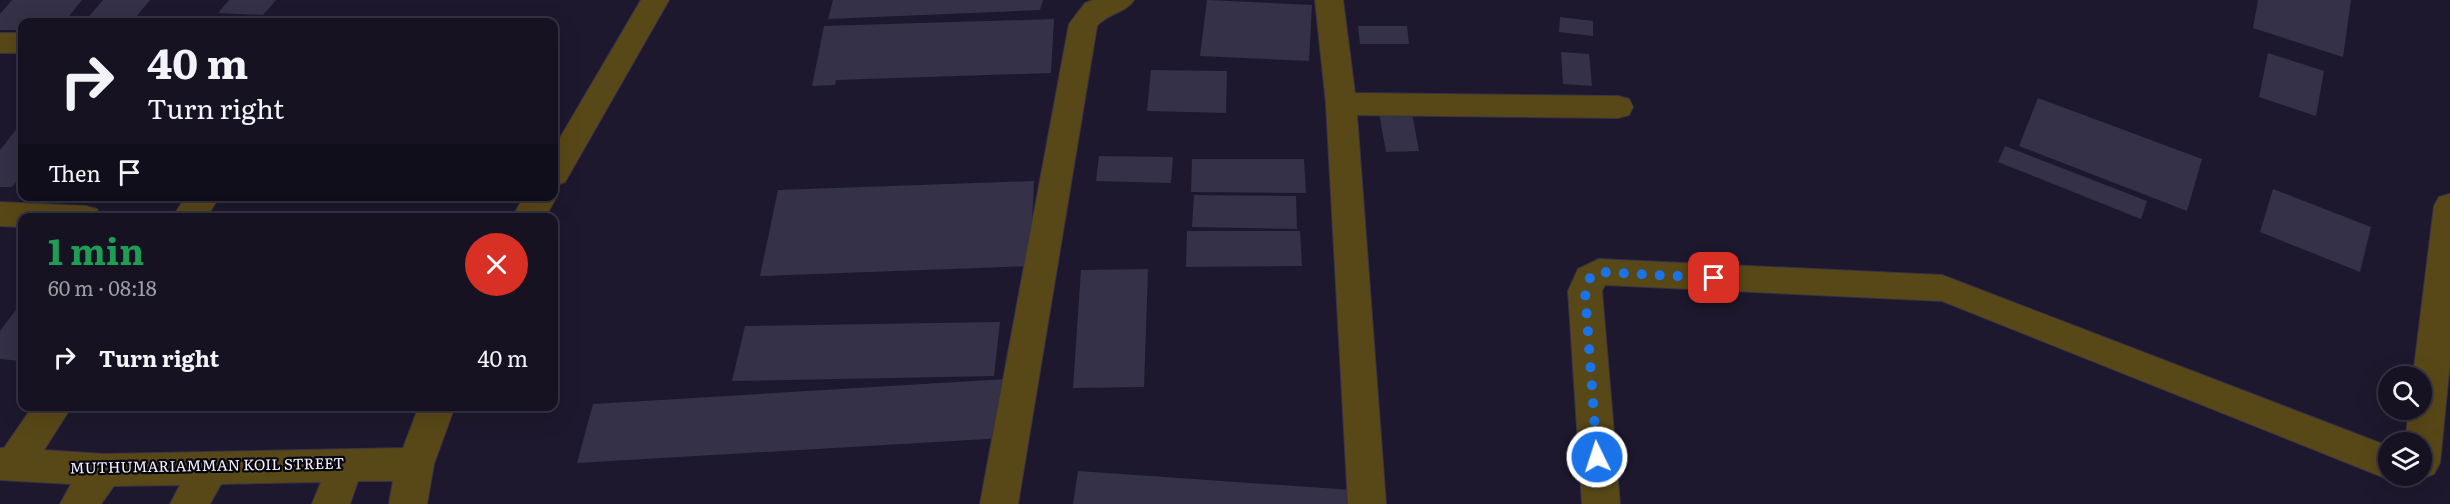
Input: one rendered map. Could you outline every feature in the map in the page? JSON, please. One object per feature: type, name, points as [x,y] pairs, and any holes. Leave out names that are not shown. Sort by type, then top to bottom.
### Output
[{"type":"street","points":[[558,167],[655,0]]},
{"type":"street","points":[[999,504],[1083,24],[1095,10],[1120,0]]},
{"type":"street","points":[[1329,0],[1341,104],[1366,465],[1366,504]]},
{"type":"street","points":[[0,43],[18,43]]},
{"type":"street","points":[[1341,104],[1617,107]]},
{"type":"street","points":[[2424,432],[2450,206]]},
{"type":"street","points":[[0,214],[18,215]]},
{"type":"street","points":[[1601,504],[1585,291],[1590,278],[1599,272],[1942,288],[1958,292],[2378,458]]},
{"type":"street","points":[[7,464],[50,411]]},
{"type":"street","points":[[408,504],[415,464],[435,411]]},
{"type":"street","name":"MUTHUMARIAMMAN KOIL STREET","points":[[7,464],[104,470],[415,464]]},
{"type":"street","points":[[330,504],[346,465]]},
{"type":"street","points":[[189,504],[211,468]]},
{"type":"street","points":[[79,504],[104,470]]},
{"type":"building","points":[[12,0],[82,0],[67,18],[18,18],[18,30],[0,30],[0,14]]},
{"type":"building","points":[[103,0],[150,0],[135,18],[88,18]]},
{"type":"building","points":[[229,0],[276,0],[263,15],[218,13]]},
{"type":"building","points":[[833,0],[1043,0],[1040,10],[828,19]]},
{"type":"building","points":[[1207,0],[1312,5],[1309,61],[1200,56]]},
{"type":"building","points":[[2258,0],[2351,0],[2343,57],[2253,28]]},
{"type":"building","points":[[1560,17],[1593,21],[1593,36],[1559,32]]},
{"type":"building","points":[[1054,19],[1051,73],[836,80],[835,85],[812,86],[824,26]]},
{"type":"building","points":[[1358,26],[1407,26],[1409,44],[1360,44]]},
{"type":"building","points":[[1561,52],[1589,54],[1592,86],[1563,84]]},
{"type":"building","points":[[2268,53],[2324,71],[2316,116],[2259,97]]},
{"type":"building","points":[[1151,70],[1227,71],[1226,113],[1147,111]]},
{"type":"building","points":[[2038,98],[2202,159],[2187,211],[2019,146]]},
{"type":"building","points":[[1412,112],[1419,151],[1386,152],[1379,113]]},
{"type":"building","points":[[18,127],[18,179],[12,187],[0,187],[0,150]]},
{"type":"building","points":[[2005,146],[2147,201],[2141,219],[1998,162]]},
{"type":"building","points":[[1099,156],[1173,157],[1171,183],[1096,181]]},
{"type":"building","points":[[1192,159],[1304,159],[1306,193],[1191,192]]},
{"type":"building","points":[[1034,181],[1030,266],[760,276],[778,190]]},
{"type":"building","points":[[2273,189],[2371,227],[2360,272],[2260,232]]},
{"type":"building","points":[[1194,195],[1296,196],[1297,229],[1192,227]]},
{"type":"building","points":[[1187,231],[1300,231],[1302,266],[1186,267]]},
{"type":"building","points":[[1148,269],[1144,387],[1073,388],[1081,270]]},
{"type":"building","points":[[18,307],[18,361],[0,359],[0,331]]},
{"type":"building","points":[[1000,322],[994,376],[732,381],[745,326]]},
{"type":"building","points":[[1006,379],[1004,438],[577,463],[593,404]]},
{"type":"building","points":[[1078,471],[1353,490],[1353,504],[1073,504]]},
{"type":"route","points":[[1597,457],[1585,291],[1590,278],[1599,272],[1714,278]]}]
